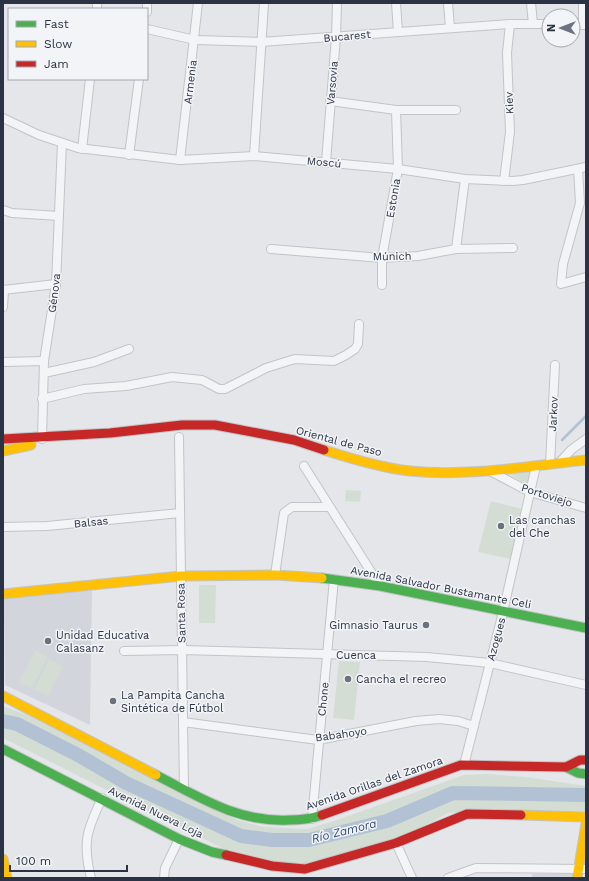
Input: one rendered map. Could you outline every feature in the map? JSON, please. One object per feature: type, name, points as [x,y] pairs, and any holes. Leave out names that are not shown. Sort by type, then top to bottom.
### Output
[{"type":"main road","name":"Oriental de Paso","points":[[42,440],[182,425],[215,425],[294,440],[350,458],[409,471],[434,472],[487,470],[586,460]]},
{"type":"main road","points":[[3,439],[42,440]]},
{"type":"main road","points":[[3,451],[42,440]]},
{"type":"main road","name":"Avenida Salvador Bustamante Celi","points":[[3,594],[181,576],[275,575],[334,579],[380,586],[586,628]]},
{"type":"main road","name":"Avenida Orillas del Zamora","points":[[3,696],[224,810],[251,818],[275,822],[312,819],[464,765],[566,767],[580,760],[586,760]]},
{"type":"main road","name":"Avenida Nueva Loja","points":[[3,749],[180,839],[212,852],[247,862],[305,873],[396,843],[467,814],[586,817]]},
{"type":"main road","name":"Avenida Orillas del Zamora","points":[[566,767],[578,774],[586,774]]},
{"type":"main road","points":[[577,878],[582,869],[586,824]]},
{"type":"main road","points":[[3,859],[7,878]]},
{"type":"street","name":"Armenia","points":[[180,160],[195,40],[198,3]]},
{"type":"street","points":[[254,156],[264,3]]},
{"type":"street","name":"Varsovia","points":[[326,162],[336,37],[337,3]]},
{"type":"street","points":[[396,3],[398,32]]},
{"type":"street","points":[[448,3],[450,28]]},
{"type":"street","points":[[531,3],[533,24]]},
{"type":"street","points":[[583,3],[585,24]]},
{"type":"street","name":"Bucarest","points":[[148,29],[195,40],[261,42],[510,24],[541,24]]},
{"type":"street","name":"Kiev","points":[[504,181],[510,132],[507,53],[510,24]]},
{"type":"street","points":[[82,149],[90,80]]},
{"type":"street","points":[[129,155],[139,80]]},
{"type":"street","points":[[330,101],[396,110],[456,110]]},
{"type":"street","name":"Estonia","points":[[382,285],[382,258],[398,169],[396,110]]},
{"type":"street","name":"Moscú","points":[[3,118],[17,126],[82,149],[180,160],[254,156],[398,169],[465,179],[504,181],[523,180],[582,168]]},
{"type":"street","name":"Génova","points":[[42,440],[44,360],[56,284],[62,143]]},
{"type":"street","points":[[582,168],[580,203],[563,264],[561,284],[586,277]]},
{"type":"street","points":[[456,249],[465,179]]},
{"type":"street","points":[[3,210],[12,214],[59,216]]},
{"type":"street","name":"Múnich","points":[[271,249],[382,258],[418,256],[456,249],[513,248]]},
{"type":"street","points":[[3,307],[4,290],[56,284]]},
{"type":"street","points":[[42,399],[84,389],[126,386],[172,377],[202,380],[219,389],[225,389],[266,368],[285,362],[296,359],[334,360],[346,356],[355,349],[358,344],[359,324]]},
{"type":"street","points":[[44,373],[94,362],[129,349]]},
{"type":"street","points":[[3,362],[44,360]]},
{"type":"street","name":"Jarkov","points":[[555,365],[555,463]]},
{"type":"street","name":"Santa Rosa","points":[[179,437],[184,789]]},
{"type":"street","points":[[555,463],[586,439]]},
{"type":"street","points":[[304,466],[380,586]]},
{"type":"street","name":"Azogues","points":[[464,765],[503,612],[536,466]]},
{"type":"street","name":"Portoviejo","points":[[487,470],[530,492],[586,508]]},
{"type":"street","points":[[275,575],[284,513],[292,507],[328,506]]},
{"type":"street","name":"Balsas","points":[[3,528],[47,526],[180,513]]},
{"type":"street","name":"Chone","points":[[312,819],[318,740],[334,579]]},
{"type":"street","name":"Cuenca","points":[[124,651],[182,650],[327,656],[389,655],[490,663],[586,685]]},
{"type":"street","name":"Babahoyo","points":[[183,722],[318,740],[416,721],[439,719],[458,721],[474,726]]},
{"type":"street","points":[[91,878],[86,839],[88,828],[102,798]]},
{"type":"street","points":[[164,878],[165,868],[180,839]]},
{"type":"street","points":[[396,843],[412,878]]},
{"type":"street","points":[[448,878],[476,868],[582,869]]},
{"type":"shaded area","points":[[504,471],[531,471],[528,485]]},
{"type":"shaded area","points":[[346,490],[361,491],[360,502],[345,501]]},
{"type":"shaded area","name":"Las canchas del Che","points":[[491,501],[522,509],[511,559],[478,552]]},
{"type":"shaded area","points":[[199,585],[216,585],[215,623],[199,623]]},
{"type":"shaded area","name":"Unidad Educativa Calasanz","points":[[92,590],[90,725],[5,685],[4,598]]},
{"type":"shaded area","points":[[35,651],[48,657],[32,688],[19,682]]},
{"type":"shaded area","points":[[49,659],[63,666],[48,696],[34,689]]},
{"type":"shaded area","name":"Cancha el recreo","points":[[339,661],[360,662],[354,720],[333,718]]},
{"type":"shaded area","points":[[3,706],[27,715],[237,820],[264,827],[307,829],[337,820],[464,775],[486,774],[526,777],[586,786],[586,811],[497,810],[448,813],[402,838],[295,866],[226,850],[3,738]]},
{"type":"shaded area","points":[[532,874],[572,874],[571,878],[532,878]]},
{"type":"waterway","points":[[562,440],[586,416]]},
{"type":"waterway","name":"Río Zamora","points":[[3,721],[17,724],[78,755],[126,783],[241,836],[272,840],[309,840],[387,821],[453,793],[586,795]]},
{"type":"traffic: fast","points":[[322,578],[380,586],[586,628]]},
{"type":"traffic: fast","points":[[3,749],[179,839],[212,852],[226,855]]},
{"type":"traffic: fast","points":[[566,767],[578,773],[586,774]]},
{"type":"traffic: fast","points":[[156,775],[204,800],[236,813],[271,820],[293,820],[322,815]]},
{"type":"traffic: slow","points":[[3,451],[31,445]]},
{"type":"traffic: slow","points":[[324,450],[389,468],[410,471],[454,473],[498,470],[586,460]]},
{"type":"traffic: slow","points":[[3,594],[181,576],[275,575],[322,578]]},
{"type":"traffic: slow","points":[[3,696],[156,775]]},
{"type":"traffic: slow","points":[[521,815],[586,817]]},
{"type":"traffic: slow","points":[[577,878],[586,824]]},
{"type":"traffic: slow","points":[[3,859],[7,878]]},
{"type":"traffic: jam","points":[[3,439],[110,433],[182,425],[215,425],[294,440],[324,450]]},
{"type":"traffic: jam","points":[[322,815],[461,765],[566,767],[580,760],[586,760]]},
{"type":"traffic: jam","points":[[226,855],[272,866],[305,869],[396,843],[467,814],[521,815]]},
{"type":"place","name":"Las canchas del Che","points":[[501,526]]},
{"type":"place","name":"Gimnasio Taurus","points":[[426,625]]},
{"type":"place","name":"Unidad Educativa Calasanz","points":[[48,641]]},
{"type":"place","name":"Cancha el recreo","points":[[348,679]]},
{"type":"place","name":"La Pampita Cancha Sintética de Fútbol","points":[[113,701]]}]
